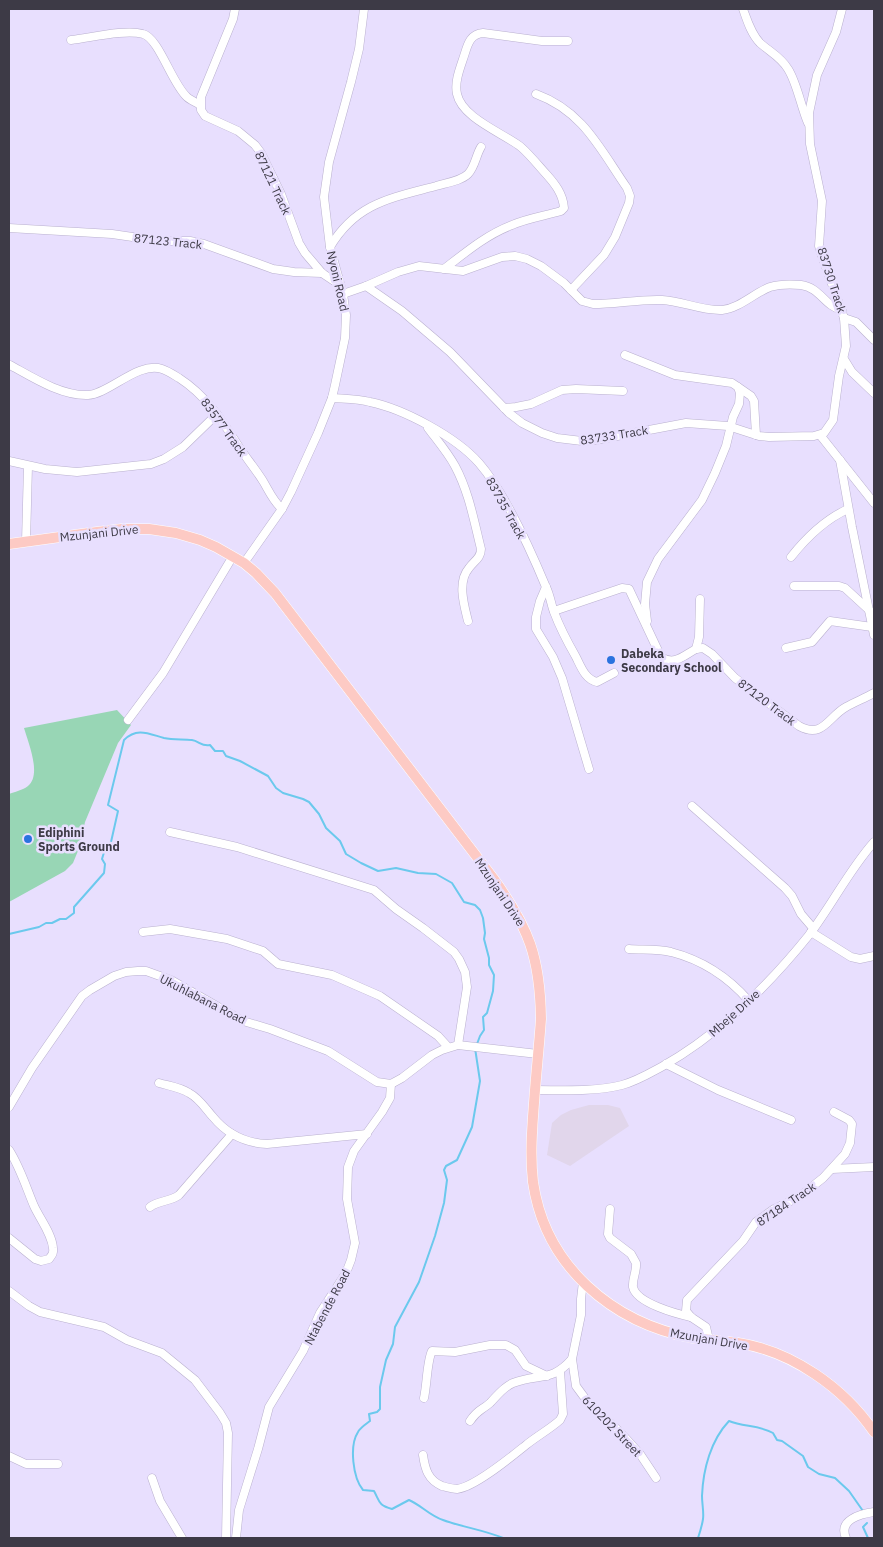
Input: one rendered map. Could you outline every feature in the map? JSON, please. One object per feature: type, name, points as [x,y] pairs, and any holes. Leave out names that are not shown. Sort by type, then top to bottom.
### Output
[{"type":"main road","name":"Mzunjani Drive","points":[[9,544],[113,530],[149,529],[176,533],[200,540],[233,556],[244,563],[267,584],[292,614],[476,856],[517,913],[531,943],[539,983],[541,1020],[535,1090],[533,1183],[537,1202],[557,1248],[583,1282],[606,1302],[638,1322],[674,1334],[739,1343],[767,1351],[795,1363],[818,1376],[843,1396],[874,1432]]},
{"type":"street","points":[[200,105],[233,19],[235,9]]},
{"type":"street","points":[[364,11],[372,9]]},
{"type":"street","points":[[743,9],[748,25],[756,38],[775,53],[790,72],[809,125]]},
{"type":"street","name":"Nyoni Road","points":[[244,563],[282,509],[318,433],[332,398],[346,328],[343,294],[330,247],[324,209],[325,184],[334,142],[352,82],[364,11]]},
{"type":"street","name":"83730 Track","points":[[820,435],[827,430],[833,420],[846,340],[843,314],[819,246],[822,200],[810,144],[809,125],[817,75],[836,32],[840,11]]},
{"type":"street","name":"87121 Track","points":[[70,40],[130,33],[143,34],[149,37],[157,46],[171,75],[186,97],[200,105],[200,110],[205,116],[238,131],[255,145],[261,153],[281,194],[299,243],[309,260],[322,273],[340,285]]},
{"type":"street","points":[[444,269],[497,231],[527,219],[560,211],[564,208],[558,189],[529,155],[518,145],[476,118],[462,104],[457,94],[457,83],[468,44],[474,35],[483,33],[542,41],[568,41]]},
{"type":"street","points":[[536,94],[552,100],[577,118],[600,146],[627,188],[630,196],[629,203],[610,246],[592,270],[571,290]]},
{"type":"street","points":[[330,247],[351,220],[367,209],[389,199],[466,176],[481,147]]},
{"type":"street","name":"87123 Track","points":[[9,228],[112,234],[160,242],[190,241],[204,244],[273,269],[322,273]]},
{"type":"street","points":[[343,294],[398,272],[419,266],[463,271],[502,257],[515,256],[527,259],[541,266],[582,301],[593,304],[664,300],[723,310],[743,302],[770,287],[791,284],[809,287],[814,289],[834,308],[856,322],[874,340]]},
{"type":"street","name":"83733 Track","points":[[366,286],[402,312],[450,352],[515,418],[534,430],[557,438],[596,440],[686,423],[732,427],[769,437],[820,435]]},
{"type":"street","points":[[625,355],[675,375],[726,382],[738,387],[751,396],[754,401],[756,435]]},
{"type":"street","points":[[844,359],[852,372],[874,393]]},
{"type":"street","name":"83577 Track","points":[[10,365],[51,387],[86,395],[129,376],[160,368],[193,388],[217,414],[264,483],[273,500],[282,509]]},
{"type":"street","points":[[648,631],[645,604],[647,582],[658,559],[702,500],[726,446],[740,397],[738,387]]},
{"type":"street","points":[[504,408],[531,404],[562,390],[623,391]]},
{"type":"street","name":"83735 Track","points":[[332,398],[376,403],[424,424],[459,446],[478,463],[488,475],[518,527],[546,587],[568,643],[589,679],[597,682],[614,673]]},
{"type":"street","points":[[9,461],[45,469],[77,472],[151,464],[164,460],[183,447],[217,414]]},
{"type":"street","points":[[424,424],[455,466],[469,498],[481,549],[479,557],[468,568],[462,582],[464,605],[468,621]]},
{"type":"street","points":[[820,435],[874,503]]},
{"type":"street","points":[[786,648],[812,642],[830,621],[873,631],[848,510],[840,460]]},
{"type":"street","points":[[26,542],[28,466]]},
{"type":"street","points":[[791,556],[824,524],[834,516],[848,510]]},
{"type":"street","points":[[128,720],[163,673],[233,556]]},
{"type":"street","points":[[794,586],[839,586],[845,588],[869,610]]},
{"type":"street","points":[[546,587],[536,617],[536,629],[553,657],[562,678],[590,769]]},
{"type":"street","points":[[554,611],[627,588],[633,595],[661,657],[666,660],[678,660],[696,649],[699,637],[700,599]]},
{"type":"street","name":"87120 Track","points":[[696,649],[706,650],[734,678],[800,726],[810,730],[820,729],[838,712],[874,693]]},
{"type":"street","points":[[692,806],[789,892],[812,930],[851,957],[860,959],[874,956]]},
{"type":"street","points":[[170,832],[237,847],[374,890],[396,909],[450,949],[459,959],[467,987],[462,1045]]},
{"type":"street","name":"Mbeje Drive","points":[[535,1090],[608,1088],[638,1079],[704,1040],[749,1001],[812,930],[851,872],[874,842]]},
{"type":"street","points":[[143,932],[170,929],[227,939],[263,951],[278,964],[332,974],[380,996],[438,1036],[448,1048]]},
{"type":"street","points":[[629,949],[671,952],[691,960],[723,976],[737,987],[749,1001]]},
{"type":"street","name":"Ukuhlabana Road","points":[[9,1107],[32,1068],[82,996],[114,976],[138,971],[146,971],[171,980],[243,1021],[319,1047],[377,1082],[391,1084]]},
{"type":"street","points":[[391,1084],[432,1055],[448,1048],[462,1045],[538,1054]]},
{"type":"street","points":[[666,1064],[718,1090],[791,1120]]},
{"type":"street","points":[[159,1083],[190,1093],[202,1103],[224,1129],[254,1143],[267,1144],[367,1134]]},
{"type":"street","name":"Ntabende Road","points":[[236,1538],[240,1510],[269,1407],[303,1351],[320,1313],[346,1273],[351,1260],[355,1242],[347,1199],[348,1168],[354,1151],[390,1098],[391,1084]]},
{"type":"street","name":"87184 Track","points":[[692,1317],[686,1311],[685,1306],[689,1296],[743,1241],[756,1222],[774,1209],[799,1198],[832,1168],[849,1148],[852,1128],[849,1120],[834,1112]]},
{"type":"street","points":[[150,1208],[155,1203],[172,1199],[179,1195],[232,1134]]},
{"type":"street","points":[[9,1150],[20,1170],[53,1246],[53,1251],[49,1259],[41,1261],[9,1238]]},
{"type":"street","points":[[832,1168],[874,1167]]},
{"type":"street","points":[[610,1210],[608,1234],[610,1238],[631,1254],[636,1263],[633,1284],[636,1292],[640,1297],[662,1308],[692,1317],[706,1327],[709,1340]]},
{"type":"street","name":"610202 Street","points":[[583,1282],[581,1290],[581,1315],[572,1359],[574,1378],[579,1391],[590,1405],[631,1444],[656,1478]]},
{"type":"street","points":[[9,1291],[28,1306],[40,1312],[104,1327],[127,1340],[162,1353],[195,1380],[220,1413],[226,1423],[228,1433],[226,1538]]},
{"type":"street","points":[[424,1398],[430,1356],[434,1350],[456,1352],[490,1345],[506,1345],[515,1350],[526,1366],[547,1376]]},
{"type":"street","points":[[470,1421],[476,1412],[487,1405],[500,1391],[508,1386],[522,1380],[553,1375],[572,1359]]},
{"type":"street","points":[[423,1455],[425,1469],[432,1480],[435,1483],[451,1488],[464,1487],[488,1473],[560,1420],[563,1414],[560,1371]]},
{"type":"street","points":[[9,1456],[26,1464],[58,1464]]},
{"type":"street","points":[[152,1478],[160,1501],[182,1538]]},
{"type":"street","points":[[846,1538],[844,1528],[848,1521],[860,1515],[874,1512]]},
{"type":"shaded area","points":[[589,1105],[608,1105],[620,1108],[629,1126],[570,1166],[547,1155],[552,1123],[561,1115],[571,1110]]},
{"type":"green space","points":[[117,710],[131,725],[118,743],[85,822],[80,846],[73,863],[65,871],[9,902],[9,794],[28,786],[34,774],[33,758],[24,728]]},
{"type":"waterway","points":[[9,934],[39,927],[60,919],[66,919],[74,913],[74,907],[104,873],[105,864],[102,859],[105,849],[111,842],[118,811],[108,805],[124,740],[138,733],[148,733],[167,739],[192,740],[210,745],[215,751],[223,751],[226,756],[240,761],[268,776],[276,788],[283,793],[309,802],[319,814],[326,828],[340,841],[346,854],[361,863],[378,871],[396,868],[418,873],[436,874],[452,883],[464,902],[475,905],[480,910],[483,918],[484,939],[489,965],[494,975],[493,991],[487,1013],[483,1017],[484,1030],[477,1044]]},
{"type":"waterway","points":[[475,1048],[480,1081],[472,1127],[457,1160],[446,1166],[444,1170],[447,1180],[444,1203],[435,1236],[419,1282],[395,1327],[393,1344],[386,1360],[380,1387],[380,1409],[369,1414],[370,1421],[358,1432],[355,1438],[353,1462],[357,1478],[363,1490],[374,1491],[380,1503],[384,1506],[392,1509],[409,1500],[438,1518],[503,1538]]},
{"type":"waterway","points":[[698,1538],[703,1519],[702,1496],[706,1465],[717,1437],[729,1421],[773,1433],[777,1440],[782,1441],[803,1456],[808,1467],[819,1474],[835,1478],[849,1491],[863,1511]]},
{"type":"waterway","points":[[867,1523],[863,1527],[868,1538]]},
{"type":"place","name":"Dabeka Secondary School","points":[[611,660]]},
{"type":"place","name":"Ediphini Sports Ground","points":[[28,839]]}]
